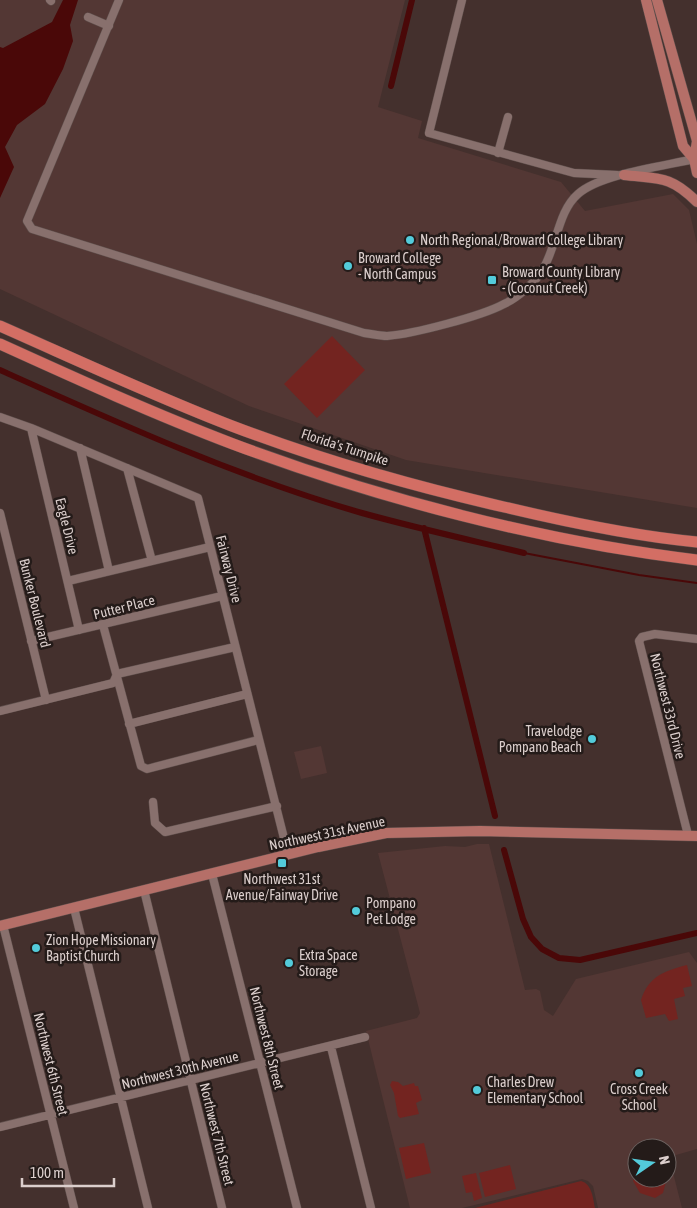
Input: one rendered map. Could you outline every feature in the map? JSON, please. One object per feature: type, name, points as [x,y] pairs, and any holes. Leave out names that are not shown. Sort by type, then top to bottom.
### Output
[{"type":"highway","name":"Florida's Turnpike","points":[[0,326],[133,386],[215,419],[345,465],[445,494],[554,519],[666,539],[697,542]]},
{"type":"highway","points":[[0,344],[146,409],[233,444],[342,482],[440,509],[552,536],[697,560]]},
{"type":"main road","points":[[646,0],[683,146],[694,159]]},
{"type":"main road","points":[[652,0],[656,14],[663,24]]},
{"type":"main road","points":[[657,0],[697,141],[694,159],[697,173]]},
{"type":"main road","points":[[624,175],[672,182],[680,185],[697,202]]},
{"type":"main road","name":"Northwest 31st Avenue","points":[[1,926],[288,854],[386,833],[480,831],[692,836]]},
{"type":"street","points":[[120,0],[28,221],[32,229],[364,333],[385,336],[403,334],[490,311],[506,303],[542,271],[568,205],[578,194],[590,186],[624,175],[694,159]]},
{"type":"street","points":[[462,0],[429,133],[574,172],[624,175]]},
{"type":"street","points":[[88,17],[109,26]]},
{"type":"street","points":[[498,153],[508,117]]},
{"type":"street","points":[[574,172],[583,177],[590,186]]},
{"type":"street","name":"Fairway Drive","points":[[0,417],[80,448],[198,498],[288,854]]},
{"type":"street","name":"Eagle Drive","points":[[30,428],[80,630]]},
{"type":"street","points":[[80,448],[110,571]]},
{"type":"street","points":[[127,468],[152,561]]},
{"type":"street","name":"Bunker Boulevard","points":[[0,513],[46,700]]},
{"type":"street","points":[[68,581],[210,547]]},
{"type":"street","name":"Putter Place","points":[[31,642],[222,596]]},
{"type":"street","points":[[103,625],[141,766],[147,768],[258,740]]},
{"type":"street","name":"Northwest 33rd Drive","points":[[692,836],[639,641],[642,637],[655,634],[697,639]]},
{"type":"street","points":[[117,674],[235,647]]},
{"type":"street","points":[[0,711],[113,682],[117,674]]},
{"type":"street","points":[[129,724],[247,694]]},
{"type":"street","points":[[153,802],[156,824],[165,832],[277,806]]},
{"type":"street","name":"Northwest 8th Street","points":[[212,874],[297,1208]]},
{"type":"street","name":"Northwest 7th Street","points":[[144,890],[222,1208]]},
{"type":"street","points":[[74,908],[148,1208]]},
{"type":"street","name":"Northwest 6th Street","points":[[1,926],[74,1208]]},
{"type":"street","name":"Northwest 30th Avenue","points":[[0,1127],[365,1037]]},
{"type":"street","points":[[331,1046],[371,1208]]},
{"type":"shaded area","name":"Broward College - North Campus","points":[[0,0],[405,0],[378,107],[422,121],[418,138],[561,182],[585,211],[673,194],[689,210],[697,244],[697,508],[406,460],[249,406],[0,289]]},
{"type":"shaded area","points":[[63,0],[78,0],[70,25],[73,41],[63,69],[45,104],[17,125],[5,147],[14,167],[0,198],[0,47],[3,48],[52,22]]},
{"type":"shaded area","points":[[332,336],[365,370],[317,418],[284,384]]},
{"type":"shaded area","points":[[321,746],[327,773],[301,779],[294,752]]},
{"type":"shaded area","points":[[489,844],[525,990],[536,989],[540,991],[544,1010],[553,1016],[576,979],[689,952],[697,963],[697,1149],[677,1155],[677,1138],[627,1138],[627,1188],[677,1188],[682,1208],[598,1208],[593,1186],[588,1181],[582,1179],[462,1208],[410,1208],[366,1031],[417,1018],[420,1013],[378,853],[445,846],[465,847]]},
{"type":"shaded area","points":[[687,965],[692,986],[683,988],[685,996],[674,999],[678,1019],[669,1021],[665,1014],[646,1018],[641,1000],[648,985],[664,972]]},
{"type":"shaded area","points":[[392,1081],[398,1082],[403,1086],[414,1083],[415,1086],[418,1086],[422,1100],[416,1103],[419,1114],[400,1118],[398,1116],[394,1093],[390,1085]]},
{"type":"shaded area","points":[[424,1143],[431,1173],[406,1179],[399,1148]]},
{"type":"shaded area","points":[[510,1165],[516,1189],[485,1197],[479,1173]]},
{"type":"shaded area","points":[[476,1173],[482,1198],[474,1201],[472,1192],[466,1193],[462,1176]]},
{"type":"shaded area","points":[[581,1181],[590,1188],[595,1208],[475,1208]]},
{"type":"shaded area","points":[[637,1188],[664,1188],[663,1193],[655,1198],[640,1193]]},
{"type":"waterway","points":[[391,86],[412,0]]},
{"type":"waterway","points":[[0,370],[178,448],[269,483],[362,513],[524,553]]},
{"type":"waterway","points":[[424,528],[495,816]]},
{"type":"waterway","points":[[524,553],[639,575],[697,583]]},
{"type":"waterway","points":[[504,850],[523,919],[531,937],[542,949],[559,958],[580,960],[697,933]]},
{"type":"place","name":"North Regional/Broward College Library","points":[[410,240]]},
{"type":"place","name":"Broward College - North Campus","points":[[348,266]]},
{"type":"place","name":"Broward County Library - (Coconut Creek)","points":[[492,280]]},
{"type":"place","name":"Travelodge Pompano Beach","points":[[592,739]]},
{"type":"place","name":"Northwest 31st Avenue/Fairway Drive","points":[[282,863]]},
{"type":"place","name":"Pompano Pet Lodge","points":[[356,911]]},
{"type":"place","name":"Zion Hope Missionary Baptist Church","points":[[36,948]]},
{"type":"place","name":"Extra Space Storage","points":[[289,963]]},
{"type":"place","name":"Cross Creek School","points":[[639,1073]]},
{"type":"place","name":"Charles Drew Elementary School","points":[[477,1090]]}]
